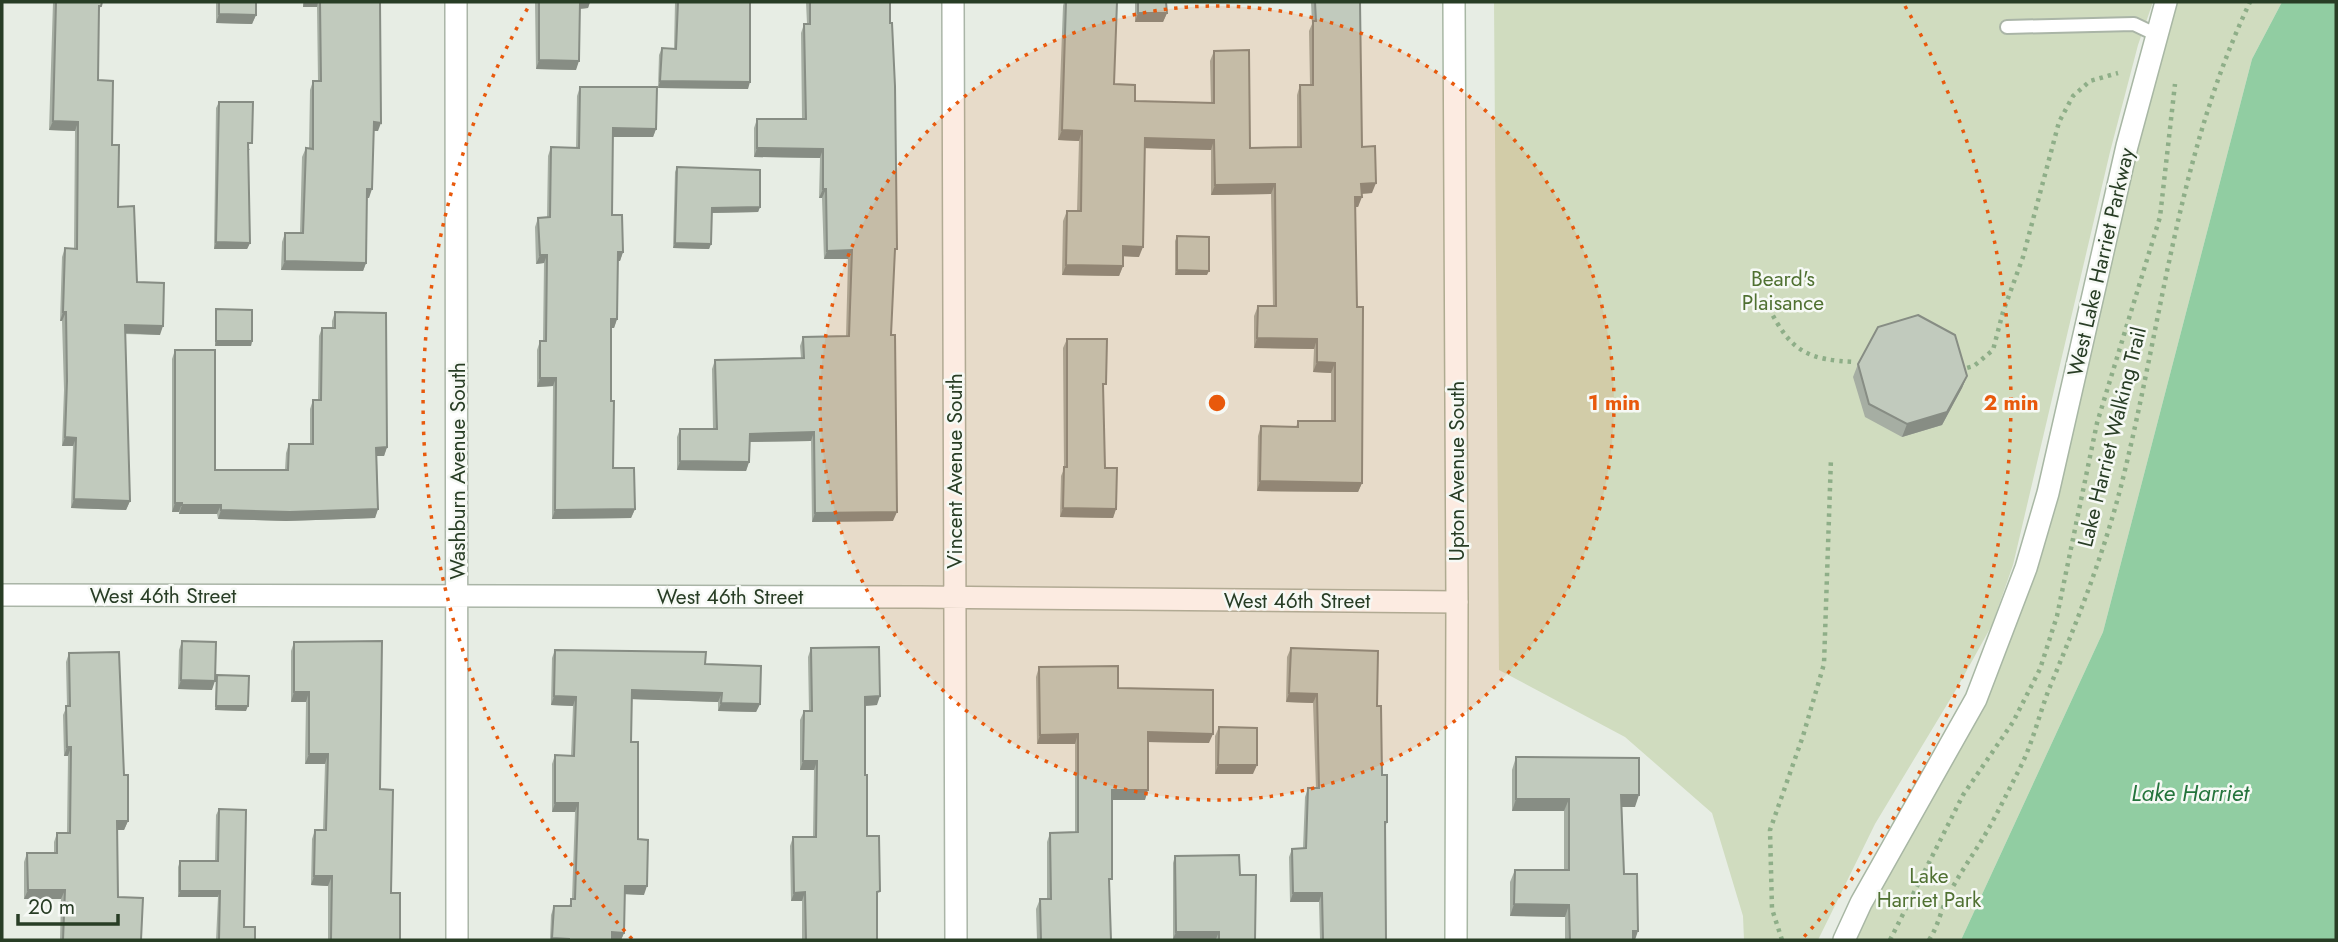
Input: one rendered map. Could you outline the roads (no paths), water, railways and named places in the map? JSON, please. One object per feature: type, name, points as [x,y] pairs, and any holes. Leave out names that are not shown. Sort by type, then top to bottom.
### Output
[{"type":"street","name":"Washburn Avenue South","points":[[456,2],[457,940]]},
{"type":"street","name":"Vincent Avenue South","points":[[953,2],[956,940]]},
{"type":"street","name":"Upton Avenue South","points":[[1454,2],[1456,940]]},
{"type":"street","name":"West Lake Harriet Parkway","points":[[1844,940],[1861,902],[1976,699],[2026,568],[2048,493],[2124,160],[2155,34],[2166,2]]},
{"type":"street","name":"West 46th Street","points":[[2,595],[1457,602]]},
{"type":"lane","points":[[2007,27],[2134,24],[2155,34]]},
{"type":"water","name":"Lake Harriet","points":[[2282,2],[2336,2],[2336,940],[1961,940],[2103,632],[2252,59]]},
{"type":"park label","name":"Beard's Plaisance","points":[[1783,291]]},
{"type":"park label","name":"Lake Harriet Park","points":[[1929,888]]}]
